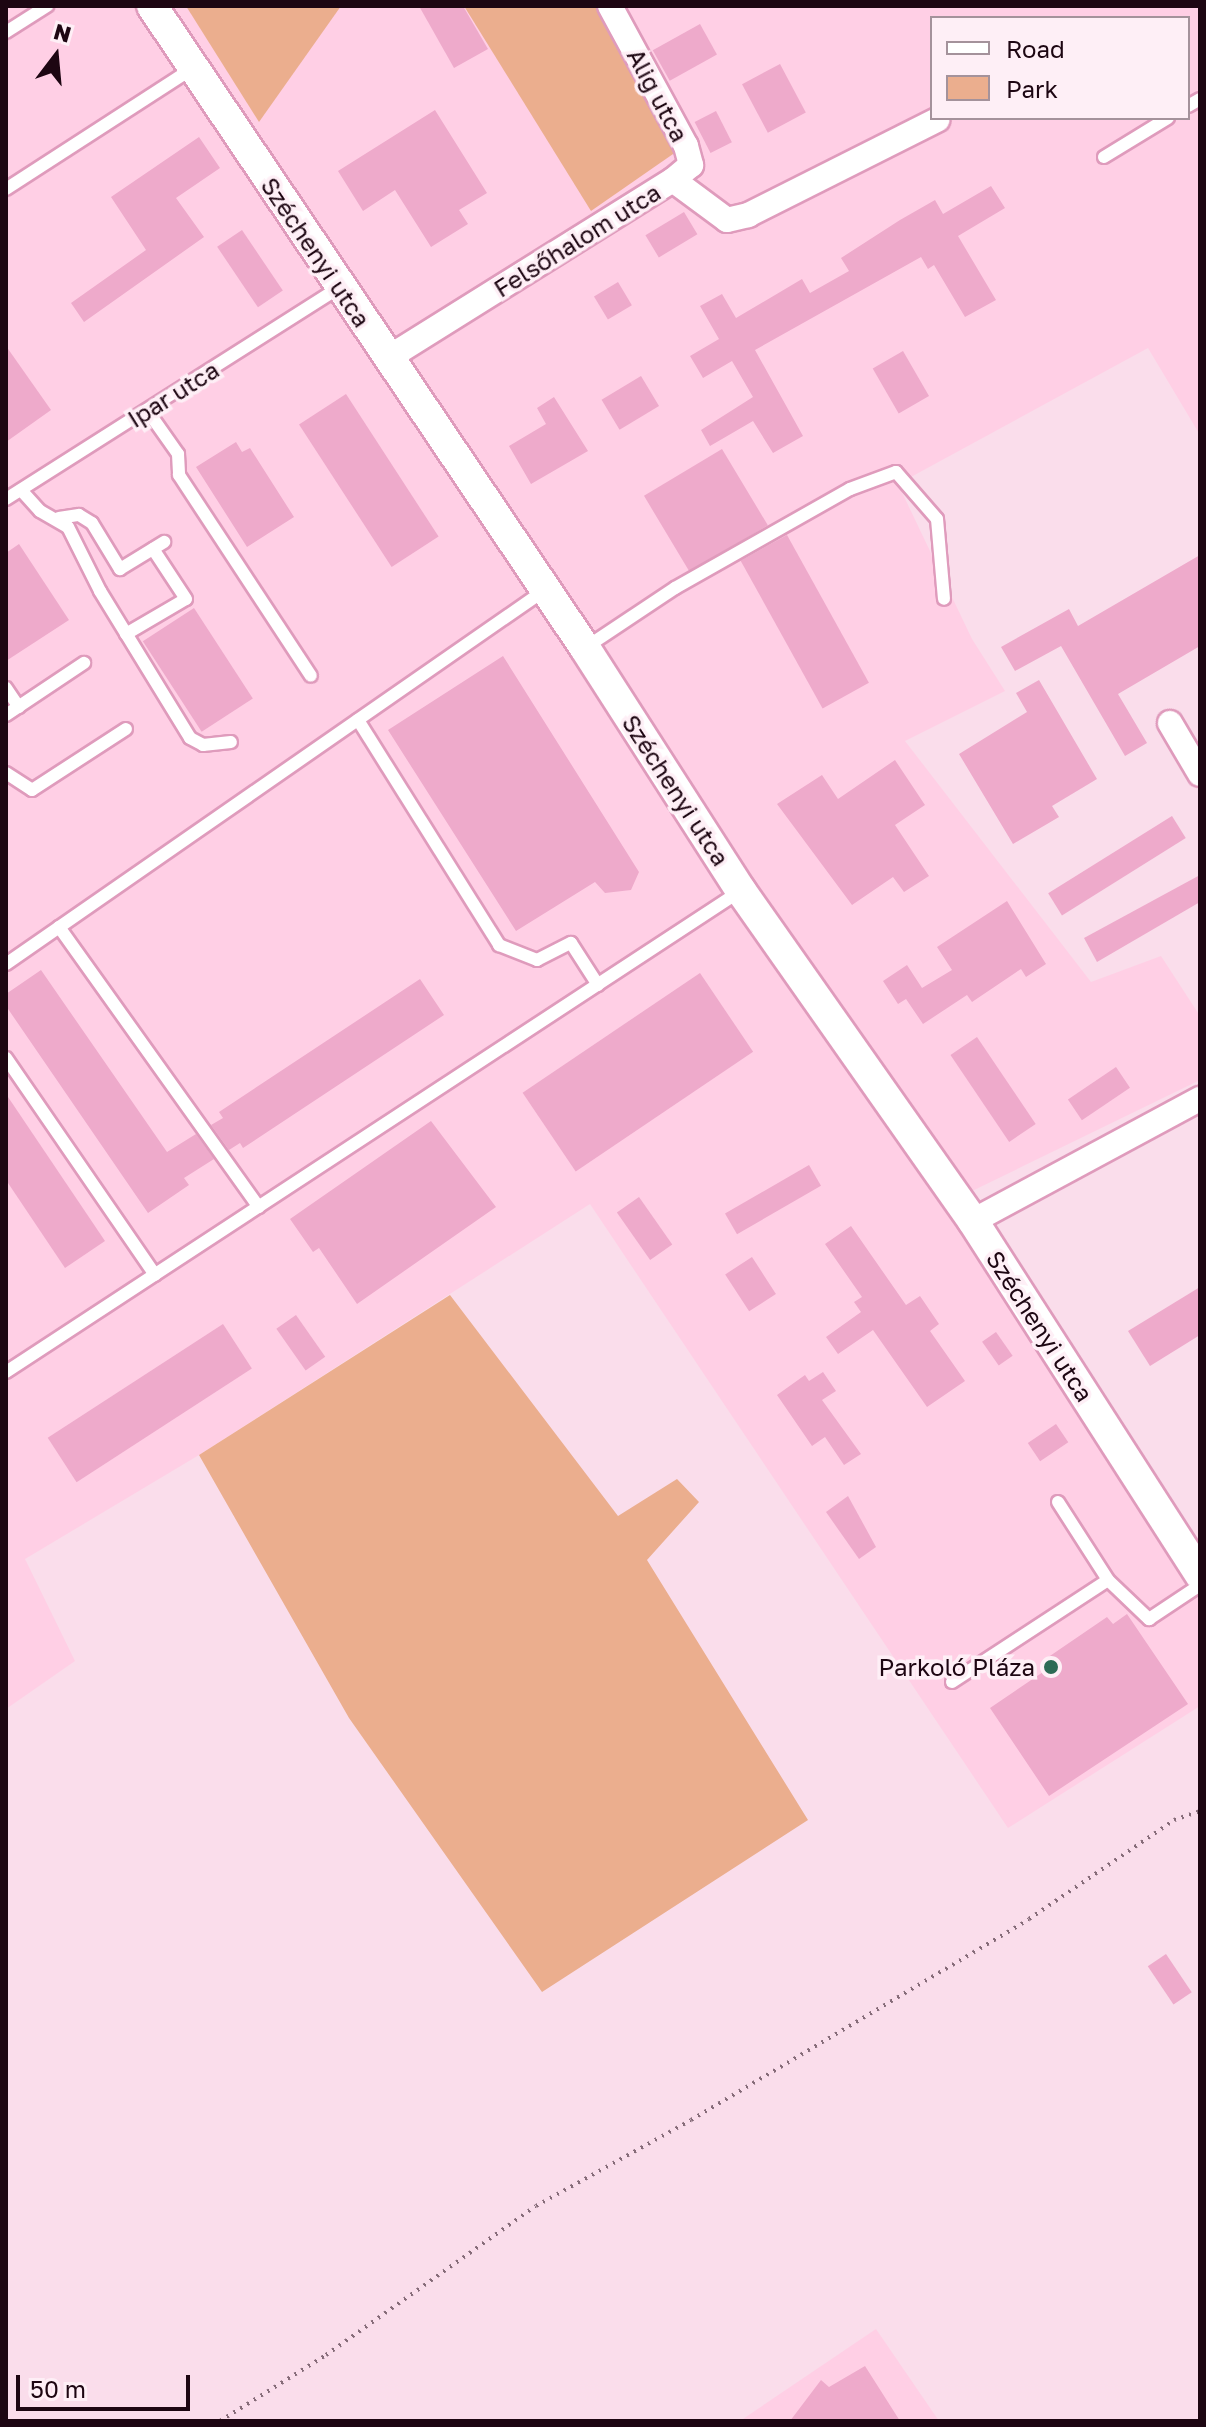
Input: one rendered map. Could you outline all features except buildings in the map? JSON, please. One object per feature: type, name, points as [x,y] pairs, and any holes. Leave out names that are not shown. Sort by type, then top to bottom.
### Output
[{"type":"street","name":"Széchenyi utca","points":[[152,6],[339,288],[585,648],[741,891],[973,1221],[1200,1575]]},
{"type":"street","name":"Alig utca","points":[[610,6],[686,146],[691,165],[673,180]]},
{"type":"street","name":"Felsőhalom utca","points":[[388,358],[673,180],[727,220],[748,215],[937,120]]},
{"type":"street","points":[[1170,723],[1200,774]]},
{"type":"street","points":[[973,1221],[1200,1099]]},
{"type":"lane","points":[[6,32],[47,6]]},
{"type":"lane","points":[[6,189],[193,68]]},
{"type":"lane","points":[[1104,157],[1165,120]]},
{"type":"lane","name":"Ipar utca","points":[[7,497],[339,288]]},
{"type":"lane","points":[[147,410],[178,454],[179,475],[311,676]]},
{"type":"lane","points":[[585,648],[675,588],[850,489],[896,472],[937,519],[944,599]]},
{"type":"lane","points":[[21,490],[40,511],[59,518],[79,515],[92,523],[120,569],[159,546],[186,599],[126,634]]},
{"type":"lane","points":[[59,518],[190,738],[203,745],[231,742]]},
{"type":"lane","points":[[6,964],[545,590]]},
{"type":"lane","points":[[6,715],[84,663]]},
{"type":"lane","points":[[6,688],[19,707]]},
{"type":"lane","points":[[358,720],[499,945],[537,960],[571,943],[598,985]]},
{"type":"lane","points":[[6,773],[32,790],[126,729]]},
{"type":"lane","points":[[6,1372],[741,891]]},
{"type":"lane","points":[[59,927],[259,1207]]},
{"type":"lane","points":[[6,1058],[155,1275]]},
{"type":"lane","points":[[1058,1502],[1108,1580],[1149,1619],[1200,1585]]},
{"type":"lane","points":[[952,1682],[1108,1580]]},
{"type":"path","points":[[220,2421],[326,2355],[536,2206],[718,2104],[1077,1889],[1174,1820],[1200,1811]]},
{"type":"shaded area","points":[[6,6],[1200,6],[1200,435],[1148,348],[898,484],[972,639],[1005,691],[905,741],[1091,982],[1161,956],[1200,1016],[1200,1080],[970,1192],[1083,1362],[1200,1562],[1200,1706],[1008,1828],[590,1204],[199,1455],[25,1559],[75,1661],[6,1709]]},
{"type":"shaded area","points":[[876,2329],[939,2421],[740,2421]]},
{"type":"green space","points":[[186,6],[341,6],[259,122]]},
{"type":"green space","points":[[464,6],[610,6],[686,145],[591,211]]},
{"type":"green space","points":[[450,1295],[618,1516],[677,1479],[699,1502],[647,1560],[808,1820],[542,1992],[349,1718],[199,1455]]},
{"type":"place","name":"Parkoló Pláza","points":[[1051,1667]]}]
